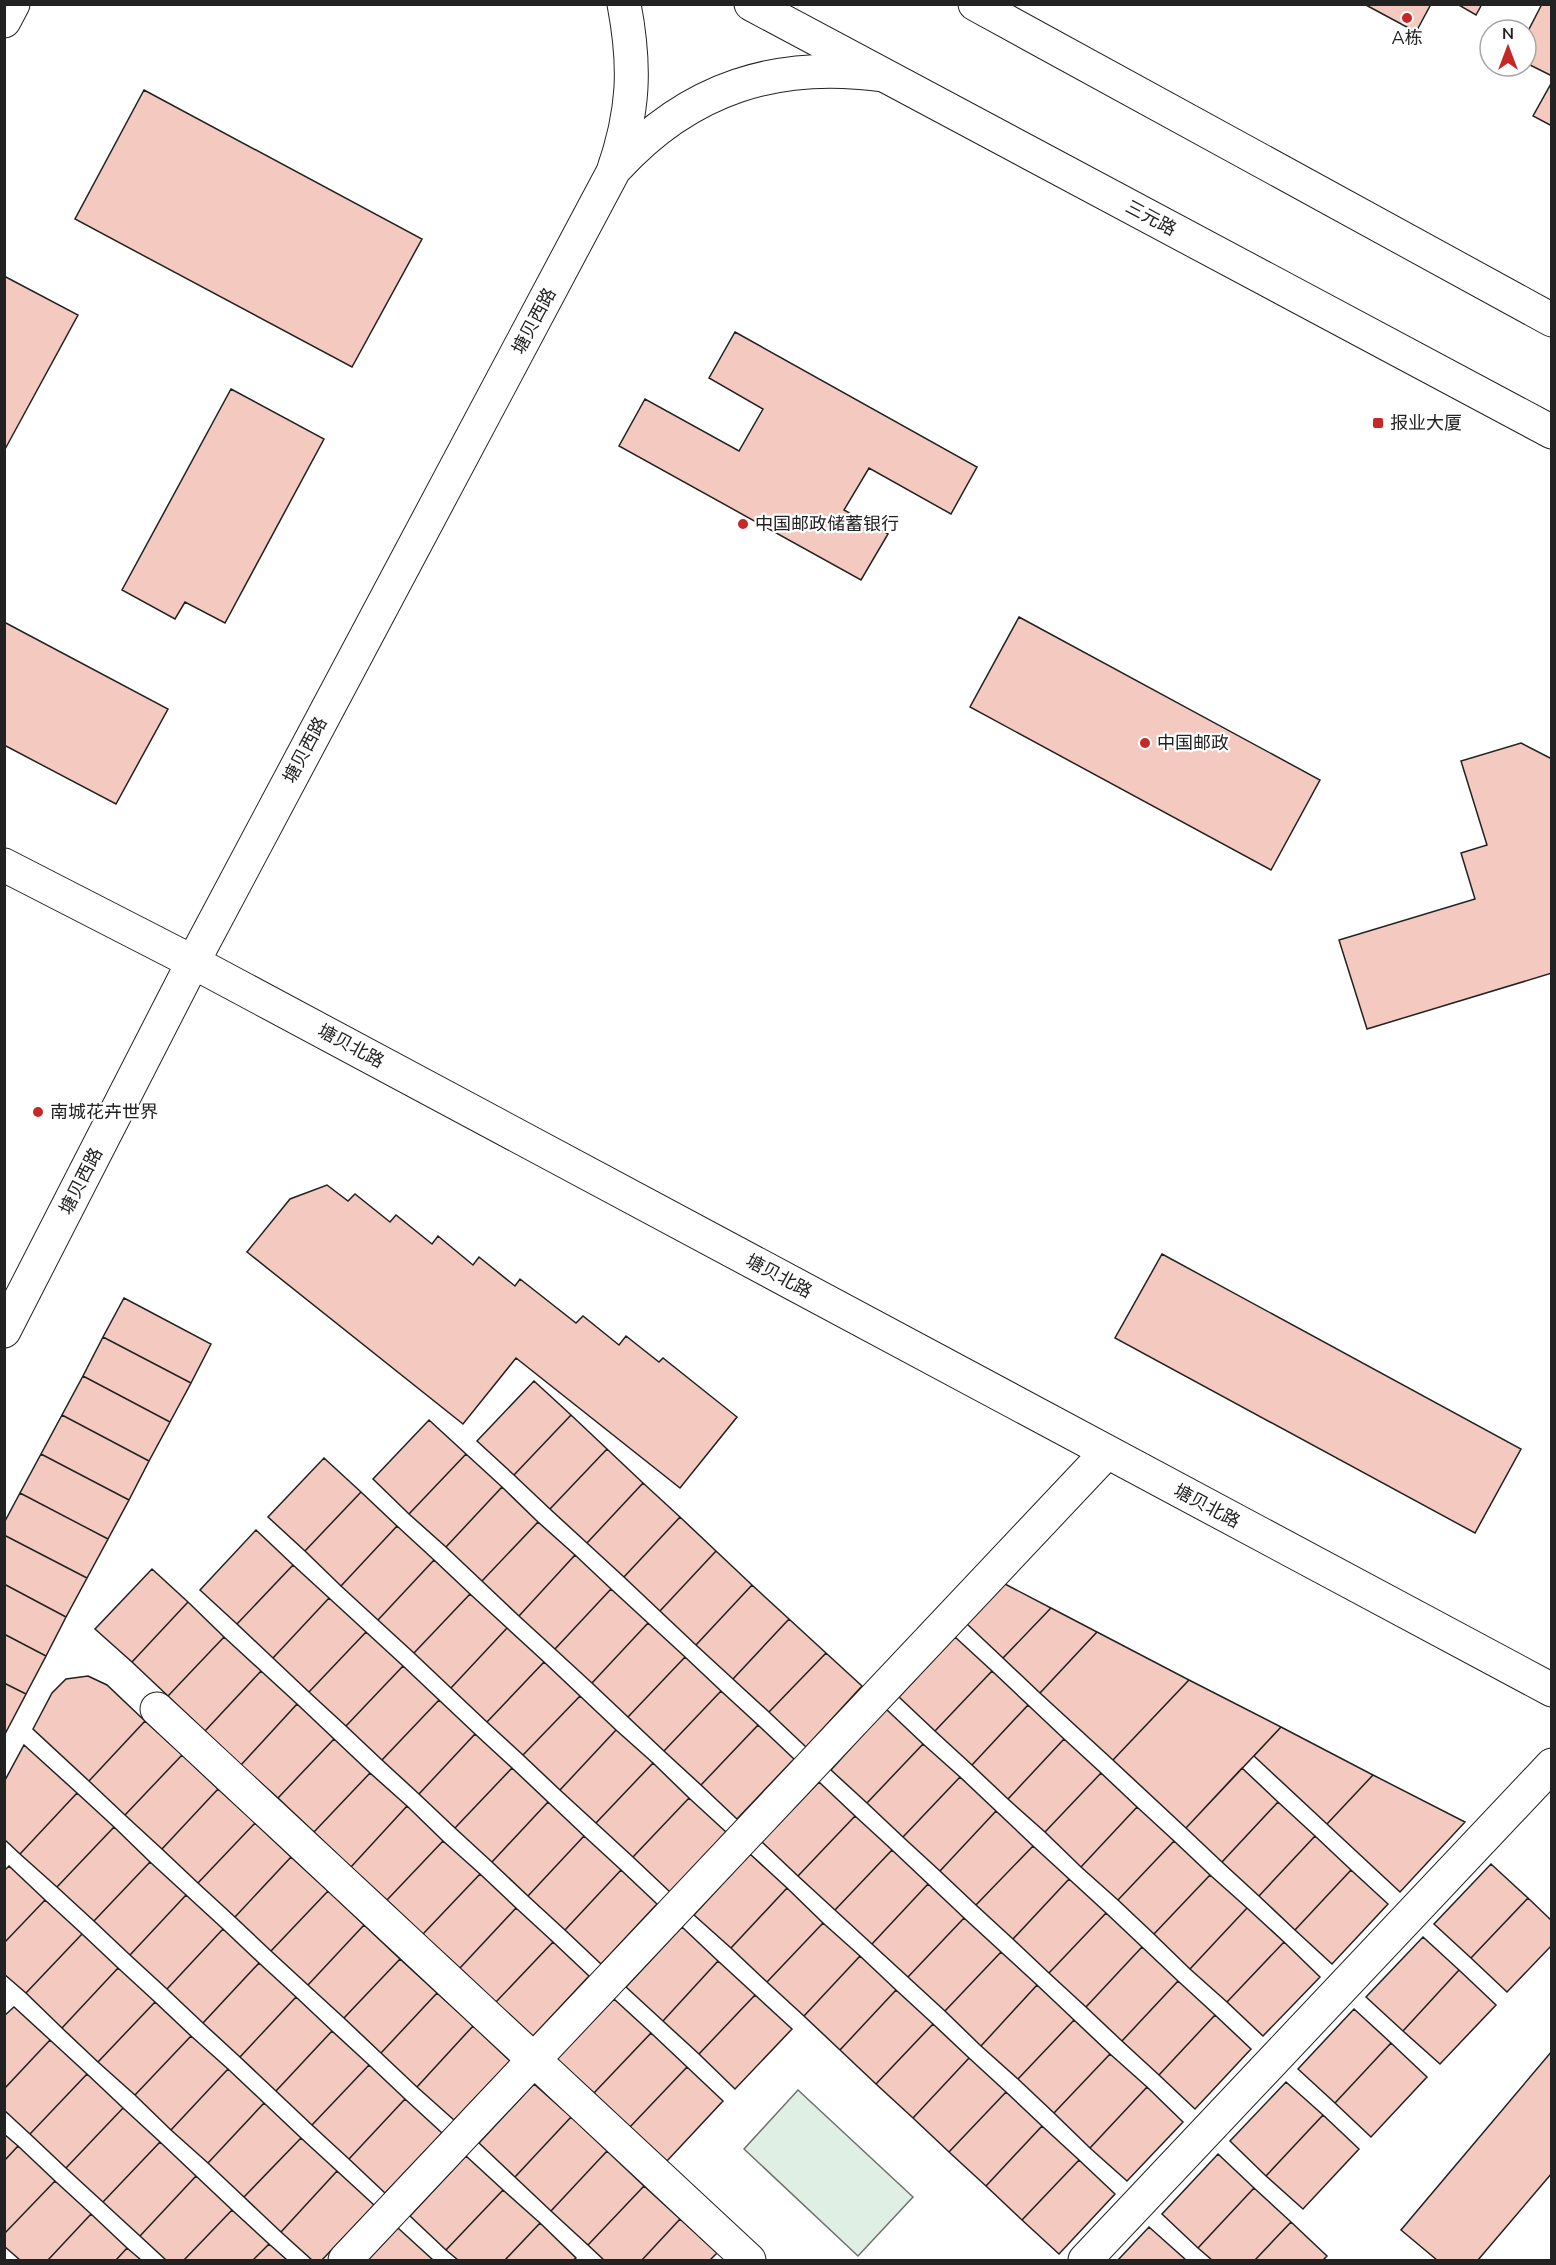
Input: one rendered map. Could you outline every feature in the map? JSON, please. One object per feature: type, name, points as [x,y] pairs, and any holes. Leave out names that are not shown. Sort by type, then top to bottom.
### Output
[{"type":"main road","points":[[4,21],[13,4]]},
{"type":"main road","points":[[613,172],[624,140],[631,106],[633,72],[624,4]]},
{"type":"main road","name":"三元路","points":[[752,4],[1551,432]]},
{"type":"main road","points":[[975,4],[1551,320]]},
{"type":"main road","points":[[613,172],[642,142],[683,111],[743,82],[778,74],[813,70],[849,70],[884,75]]},
{"type":"main road","name":"塘贝西路","points":[[4,1331],[192,962],[613,172]]},
{"type":"main road","name":"塘贝北路","points":[[4,866],[192,962],[1551,1690]]},
{"type":"main road","points":[[345,2260],[1107,1452]]},
{"type":"main road","points":[[157,1709],[749,2260]]},
{"type":"main road","points":[[1085,2260],[1551,1765]]},
{"type":"green space","points":[[798,2090],[913,2197],[858,2256],[744,2149]]},
{"type":"building","name":"A栋","points":[[1364,4],[1431,4],[1416,32]]},
{"type":"building","name":"A栋","points":[[1457,4],[1482,4],[1476,15]]},
{"type":"building","points":[[1542,4],[1552,4],[1552,76],[1538,69],[1538,18],[1535,18]]},
{"type":"building","points":[[1552,82],[1552,126],[1533,116]]},
{"type":"building","points":[[144,90],[422,239],[352,367],[75,219]]},
{"type":"building","points":[[4,276],[78,315],[4,451]]},
{"type":"building","points":[[735,332],[977,467],[951,514],[869,468],[844,510],[888,534],[861,580],[619,446],[645,399],[739,451],[763,409],[709,378]]},
{"type":"building","points":[[231,389],[324,439],[225,623],[185,602],[175,619],[122,590]]},
{"type":"building","name":"中国邮政","points":[[1019,617],[1320,780],[1271,870],[970,707]]},
{"type":"building","points":[[4,622],[168,709],[116,804],[4,745]]},
{"type":"building","points":[[1521,743],[1552,759],[1552,973],[1367,1029],[1339,940],[1475,899],[1461,853],[1487,845],[1461,761]]},
{"type":"building","points":[[327,1185],[348,1201],[355,1194],[390,1222],[396,1215],[432,1244],[438,1236],[473,1265],[479,1257],[515,1286],[520,1279],[576,1323],[583,1316],[619,1345],[626,1336],[659,1362],[663,1358],[737,1417],[680,1488],[516,1358],[463,1424],[247,1252],[290,1199]]},
{"type":"building","points":[[1162,1254],[1521,1449],[1475,1533],[1115,1338]]},
{"type":"building","points":[[124,1298],[211,1344],[191,1383],[103,1337]]},
{"type":"building","points":[[103,1337],[191,1383],[170,1422],[83,1376]]},
{"type":"building","points":[[83,1376],[170,1422],[149,1461],[62,1415]]},
{"type":"building","points":[[534,1381],[571,1415],[514,1475],[477,1441]]},
{"type":"building","points":[[62,1415],[149,1461],[129,1500],[41,1454]]},
{"type":"building","points":[[571,1415],[607,1449],[550,1509],[514,1475]]},
{"type":"building","points":[[429,1420],[466,1454],[409,1514],[373,1479]]},
{"type":"building","points":[[607,1449],[643,1483],[587,1543],[550,1509]]},
{"type":"building","points":[[41,1454],[129,1500],[108,1539],[20,1493]]},
{"type":"building","points":[[466,1454],[502,1487],[446,1547],[409,1514]]},
{"type":"building","points":[[324,1458],[361,1492],[305,1551],[268,1517]]},
{"type":"building","points":[[643,1483],[680,1517],[624,1577],[587,1543]]},
{"type":"building","points":[[502,1487],[538,1522],[482,1581],[446,1547]]},
{"type":"building","points":[[361,1492],[397,1526],[341,1586],[305,1551]]},
{"type":"building","points":[[20,1493],[108,1539],[87,1578],[4,1535],[4,1523]]},
{"type":"building","points":[[680,1517],[716,1551],[660,1611],[624,1577]]},
{"type":"building","points":[[538,1522],[575,1555],[519,1616],[482,1581]]},
{"type":"building","points":[[397,1526],[434,1560],[378,1620],[341,1586]]},
{"type":"building","points":[[256,1530],[293,1565],[237,1624],[200,1590]]},
{"type":"building","points":[[4,1535],[87,1578],[66,1617],[4,1584]]},
{"type":"building","points":[[716,1551],[752,1585],[696,1645],[660,1611]]},
{"type":"building","points":[[575,1555],[611,1589],[555,1649],[519,1616]]},
{"type":"building","points":[[434,1560],[470,1594],[414,1653],[378,1620]]},
{"type":"building","points":[[293,1565],[329,1598],[273,1658],[237,1624]]},
{"type":"building","points":[[152,1569],[188,1602],[132,1662],[95,1629]]},
{"type":"building","points":[[4,1584],[66,1617],[46,1656],[4,1634]]},
{"type":"building","points":[[1005,1584],[1051,1608],[1003,1658],[967,1624]]},
{"type":"building","points":[[752,1585],[789,1619],[733,1679],[696,1645]]},
{"type":"building","points":[[611,1589],[648,1623],[592,1683],[555,1649]]},
{"type":"building","points":[[470,1594],[507,1628],[451,1688],[414,1653]]},
{"type":"building","points":[[329,1598],[366,1632],[309,1692],[273,1658]]},
{"type":"building","points":[[188,1602],[224,1637],[168,1696],[132,1662]]},
{"type":"building","points":[[1051,1608],[1097,1632],[1040,1693],[1003,1658]]},
{"type":"building","points":[[789,1619],[826,1653],[769,1712],[733,1679]]},
{"type":"building","points":[[648,1623],[685,1657],[628,1717],[592,1683]]},
{"type":"building","points":[[507,1628],[544,1662],[487,1722],[451,1688]]},
{"type":"building","points":[[366,1632],[403,1666],[346,1726],[309,1692]]},
{"type":"building","points":[[1097,1632],[1189,1680],[1113,1760],[1040,1693]]},
{"type":"building","points":[[4,1634],[46,1656],[26,1694],[4,1683]]},
{"type":"building","points":[[224,1637],[261,1671],[205,1731],[168,1696]]},
{"type":"building","points":[[955,1637],[992,1671],[935,1731],[899,1697]]},
{"type":"building","points":[[826,1653],[862,1686],[806,1747],[769,1712]]},
{"type":"building","points":[[685,1657],[721,1691],[664,1751],[628,1717]]},
{"type":"building","points":[[544,1662],[580,1696],[523,1755],[487,1722]]},
{"type":"building","points":[[403,1666],[439,1700],[382,1760],[346,1726]]},
{"type":"building","points":[[261,1671],[297,1704],[241,1765],[205,1731]]},
{"type":"building","points":[[992,1671],[1028,1705],[972,1765],[935,1731]]},
{"type":"building","points":[[88,1676],[107,1685],[145,1721],[89,1781],[33,1729],[52,1693],[66,1679]]},
{"type":"building","points":[[1189,1680],[1281,1727],[1186,1828],[1113,1760]]},
{"type":"building","points":[[4,1683],[26,1694],[5,1734],[4,1733]]},
{"type":"building","points":[[721,1691],[758,1725],[701,1785],[664,1751]]},
{"type":"building","points":[[580,1696],[616,1730],[560,1790],[523,1755]]},
{"type":"building","points":[[439,1700],[475,1734],[419,1794],[382,1760]]},
{"type":"building","points":[[297,1704],[334,1739],[278,1798],[241,1765]]},
{"type":"building","points":[[1028,1705],[1064,1739],[1008,1799],[972,1765]]},
{"type":"building","points":[[886,1709],[923,1744],[867,1803],[831,1770]]},
{"type":"building","points":[[145,1721],[182,1755],[125,1815],[89,1781]]},
{"type":"building","points":[[758,1725],[794,1759],[737,1819],[701,1785]]},
{"type":"building","points":[[1281,1727],[1373,1775],[1327,1824],[1254,1756]]},
{"type":"building","points":[[616,1730],[653,1763],[596,1823],[560,1790]]},
{"type":"building","points":[[475,1734],[512,1768],[455,1828],[419,1794]]},
{"type":"building","points":[[334,1739],[370,1773],[314,1832],[278,1798]]},
{"type":"building","points":[[1064,1739],[1101,1773],[1045,1832],[1008,1799]]},
{"type":"building","points":[[923,1744],[960,1777],[903,1837],[867,1803]]},
{"type":"building","points":[[24,1745],[77,1793],[20,1854],[4,1839],[4,1782]]},
{"type":"building","points":[[182,1755],[218,1789],[162,1849],[125,1815]]},
{"type":"building","points":[[653,1763],[689,1798],[633,1857],[596,1823]]},
{"type":"building","points":[[512,1768],[548,1802],[492,1862],[455,1828]]},
{"type":"building","points":[[1242,1768],[1278,1802],[1222,1862],[1186,1828]]},
{"type":"building","points":[[370,1773],[407,1806],[351,1867],[314,1832]]},
{"type":"building","points":[[1101,1773],[1137,1807],[1081,1867],[1045,1832]]},
{"type":"building","points":[[1373,1775],[1465,1822],[1400,1892],[1327,1824]]},
{"type":"building","points":[[960,1777],[996,1811],[940,1871],[903,1837]]},
{"type":"building","points":[[819,1782],[855,1816],[798,1876],[762,1842]]},
{"type":"building","points":[[218,1789],[255,1823],[198,1883],[162,1849]]},
{"type":"building","points":[[77,1793],[114,1827],[57,1887],[20,1854]]},
{"type":"building","points":[[689,1798],[726,1832],[670,1892],[633,1857]]},
{"type":"building","points":[[548,1802],[584,1836],[528,1896],[492,1862]]},
{"type":"building","points":[[1278,1802],[1315,1836],[1259,1896],[1222,1862]]},
{"type":"building","points":[[407,1806],[443,1841],[387,1900],[351,1867]]},
{"type":"building","points":[[1137,1807],[1174,1841],[1118,1900],[1081,1867]]},
{"type":"building","points":[[996,1811],[1033,1846],[976,1905],[940,1871]]},
{"type":"building","points":[[855,1816],[892,1850],[835,1910],[798,1876]]},
{"type":"building","points":[[255,1823],[291,1857],[235,1917],[198,1883]]},
{"type":"building","points":[[114,1827],[150,1862],[94,1921],[57,1887]]},
{"type":"building","points":[[584,1836],[621,1870],[565,1930],[528,1896]]},
{"type":"building","points":[[1315,1836],[1351,1870],[1295,1930],[1259,1896]]},
{"type":"building","points":[[443,1841],[480,1874],[423,1934],[387,1900]]},
{"type":"building","points":[[1174,1841],[1210,1875],[1154,1934],[1118,1900]]},
{"type":"building","points":[[1033,1846],[1069,1879],[1013,1939],[976,1905]]},
{"type":"building","points":[[892,1850],[928,1884],[872,1944],[835,1910]]},
{"type":"building","points":[[750,1854],[787,1888],[731,1948],[694,1915]]},
{"type":"building","points":[[291,1857],[328,1891],[271,1951],[235,1917]]},
{"type":"building","points":[[150,1862],[186,1895],[130,1955],[94,1921]]},
{"type":"building","points":[[1491,1864],[1528,1898],[1471,1958],[1434,1924]]},
{"type":"building","points":[[9,1866],[45,1900],[4,1943],[4,1871]]},
{"type":"building","points":[[621,1870],[657,1904],[601,1964],[565,1930]]},
{"type":"building","points":[[1351,1870],[1388,1904],[1332,1964],[1295,1930]]},
{"type":"building","points":[[480,1874],[516,1908],[460,1968],[423,1934]]},
{"type":"building","points":[[1210,1875],[1247,1908],[1190,1969],[1154,1934]]},
{"type":"building","points":[[1069,1879],[1106,1913],[1049,1973],[1013,1939]]},
{"type":"building","points":[[928,1884],[964,1918],[908,1977],[872,1944]]},
{"type":"building","points":[[787,1888],[823,1923],[767,1982],[731,1948]]},
{"type":"building","points":[[328,1891],[364,1925],[308,1985],[271,1951]]},
{"type":"building","points":[[186,1895],[223,1929],[167,1989],[130,1955]]},
{"type":"building","points":[[1528,1898],[1552,1921],[1552,1945],[1507,1992],[1471,1958]]},
{"type":"building","points":[[45,1900],[82,1934],[26,1993],[4,1974],[4,1943]]},
{"type":"building","points":[[516,1908],[553,1942],[496,2002],[460,1968]]},
{"type":"building","points":[[1247,1908],[1284,1942],[1227,2002],[1190,1969]]},
{"type":"building","points":[[1106,1913],[1142,1947],[1086,2007],[1049,1973]]},
{"type":"building","points":[[964,1918],[1001,1952],[945,2011],[908,1977]]},
{"type":"building","points":[[823,1923],[860,1956],[804,2016],[767,1982]]},
{"type":"building","points":[[364,1925],[400,1959],[344,2018],[308,1985]]},
{"type":"building","points":[[682,1927],[718,1961],[663,2021],[626,1987]]},
{"type":"building","points":[[223,1929],[259,1963],[203,2023],[167,1989]]},
{"type":"building","points":[[82,1934],[118,1968],[62,2028],[26,1993]]},
{"type":"building","points":[[1423,1937],[1459,1970],[1403,2031],[1366,1997]]},
{"type":"building","points":[[553,1942],[589,1976],[533,2036],[496,2002]]},
{"type":"building","points":[[1284,1942],[1320,1977],[1263,2036],[1227,2002]]},
{"type":"building","points":[[1142,1947],[1178,1981],[1122,2041],[1086,2007]]},
{"type":"building","points":[[1001,1952],[1037,1985],[981,2046],[945,2011]]},
{"type":"building","points":[[860,1956],[896,1990],[840,2050],[804,2016]]},
{"type":"building","points":[[400,1959],[437,1993],[381,2053],[344,2018]]},
{"type":"building","points":[[718,1961],[755,1995],[699,2054],[663,2021]]},
{"type":"building","points":[[259,1963],[296,1997],[240,2057],[203,2023]]},
{"type":"building","points":[[118,1968],[155,2002],[98,2062],[62,2028]]},
{"type":"building","points":[[1459,1970],[1496,2005],[1440,2064],[1403,2031]]},
{"type":"building","points":[[1178,1981],[1215,2015],[1159,2075],[1122,2041]]},
{"type":"building","points":[[1037,1985],[1074,2020],[1018,2079],[981,2046]]},
{"type":"building","points":[[896,1990],[933,2024],[876,2084],[840,2050]]},
{"type":"building","points":[[437,1993],[473,2026],[417,2087],[381,2053]]},
{"type":"building","points":[[755,1995],[792,2029],[735,2089],[699,2054]]},
{"type":"building","points":[[296,1997],[332,2031],[276,2091],[240,2057]]},
{"type":"building","points":[[614,1999],[651,2033],[594,2093],[557,2059]]},
{"type":"building","points":[[155,2002],[191,2036],[135,2095],[98,2062]]},
{"type":"building","points":[[14,2007],[50,2040],[4,2089],[4,2016]]},
{"type":"building","points":[[1354,2009],[1391,2043],[1335,2103],[1298,2069]]},
{"type":"building","points":[[1215,2015],[1251,2049],[1195,2109],[1159,2075]]},
{"type":"building","points":[[1074,2020],[1110,2054],[1054,2113],[1018,2079]]},
{"type":"building","points":[[933,2024],[969,2058],[913,2118],[876,2084]]},
{"type":"building","points":[[473,2026],[510,2061],[454,2120],[417,2087]]},
{"type":"building","points":[[332,2031],[369,2065],[312,2125],[276,2091]]},
{"type":"building","points":[[651,2033],[687,2067],[630,2127],[594,2093]]},
{"type":"building","points":[[191,2036],[228,2069],[171,2130],[135,2095]]},
{"type":"building","points":[[50,2040],[87,2074],[30,2134],[4,2110],[4,2089]]},
{"type":"building","points":[[1391,2043],[1427,2077],[1371,2137],[1335,2103]]},
{"type":"building","points":[[1552,2051],[1552,2173],[1478,2260],[1437,2260],[1401,2230]]},
{"type":"building","points":[[1110,2054],[1147,2087],[1090,2148],[1054,2113]]},
{"type":"building","points":[[969,2058],[1006,2092],[949,2152],[913,2118]]},
{"type":"building","points":[[369,2065],[405,2099],[349,2159],[312,2125]]},
{"type":"building","points":[[687,2067],[723,2101],[667,2161],[630,2127]]},
{"type":"building","points":[[228,2069],[264,2103],[208,2163],[171,2130]]},
{"type":"building","points":[[87,2074],[123,2108],[66,2168],[30,2134]]},
{"type":"building","points":[[1286,2082],[1323,2115],[1266,2176],[1230,2141]]},
{"type":"building","points":[[534,2084],[571,2117],[515,2177],[479,2143]]},
{"type":"building","points":[[1147,2087],[1183,2122],[1127,2181],[1090,2148]]},
{"type":"building","points":[[1006,2092],[1042,2126],[986,2186],[949,2152]]},
{"type":"building","points":[[405,2099],[442,2133],[385,2193],[349,2159]]},
{"type":"building","points":[[264,2103],[301,2138],[244,2197],[208,2163]]},
{"type":"building","points":[[123,2108],[160,2142],[103,2202],[66,2168]]},
{"type":"building","points":[[1323,2115],[1359,2149],[1303,2209],[1266,2176]]},
{"type":"building","points":[[571,2117],[607,2151],[551,2211],[515,2177]]},
{"type":"building","points":[[1042,2126],[1079,2160],[1022,2220],[986,2186]]},
{"type":"building","points":[[4,2134],[18,2146],[4,2161]]},
{"type":"building","points":[[301,2138],[337,2171],[281,2232],[244,2197]]},
{"type":"building","points":[[160,2142],[196,2176],[140,2236],[103,2202]]},
{"type":"building","points":[[18,2146],[55,2181],[4,2234],[4,2161]]},
{"type":"building","points":[[607,2151],[644,2186],[588,2245],[551,2211]]},
{"type":"building","points":[[1218,2154],[1254,2188],[1198,2248],[1162,2214]]},
{"type":"building","points":[[466,2156],[503,2190],[446,2250],[410,2216]]},
{"type":"building","points":[[1079,2160],[1115,2194],[1059,2254],[1022,2220]]},
{"type":"building","points":[[337,2171],[374,2205],[322,2260],[312,2260],[281,2232]]},
{"type":"building","points":[[196,2176],[232,2210],[184,2260],[166,2260],[140,2236]]},
{"type":"building","points":[[55,2181],[91,2214],[48,2260],[20,2260],[4,2246],[4,2234]]},
{"type":"building","points":[[644,2186],[680,2219],[642,2260],[604,2260],[588,2245]]},
{"type":"building","points":[[1254,2188],[1291,2222],[1255,2260],[1212,2260],[1198,2248]]},
{"type":"building","points":[[503,2190],[540,2223],[505,2260],[458,2260],[446,2250]]},
{"type":"building","points":[[232,2210],[269,2244],[253,2260],[184,2260]]},
{"type":"building","points":[[91,2214],[127,2248],[116,2260],[48,2260]]},
{"type":"building","points":[[680,2219],[717,2253],[710,2260],[642,2260]]},
{"type":"building","points":[[1291,2222],[1327,2256],[1323,2260],[1255,2260]]},
{"type":"building","points":[[540,2223],[576,2258],[573,2260],[505,2260]]},
{"type":"building","points":[[1149,2227],[1186,2260],[1118,2260]]},
{"type":"building","points":[[398,2228],[433,2260],[368,2260]]},
{"type":"building","points":[[269,2244],[287,2260],[253,2260]]},
{"type":"building","points":[[127,2248],[141,2260],[116,2260]]},
{"type":"place","name":"A栋","points":[[1407,18]]},
{"type":"place","name":"报业大厦","points":[[1378,423]]},
{"type":"place","name":"中国邮政储蓄银行","points":[[743,524]]},
{"type":"place","name":"中国邮政","points":[[1145,743]]},
{"type":"place","name":"南城花卉世界","points":[[38,1112]]}]
